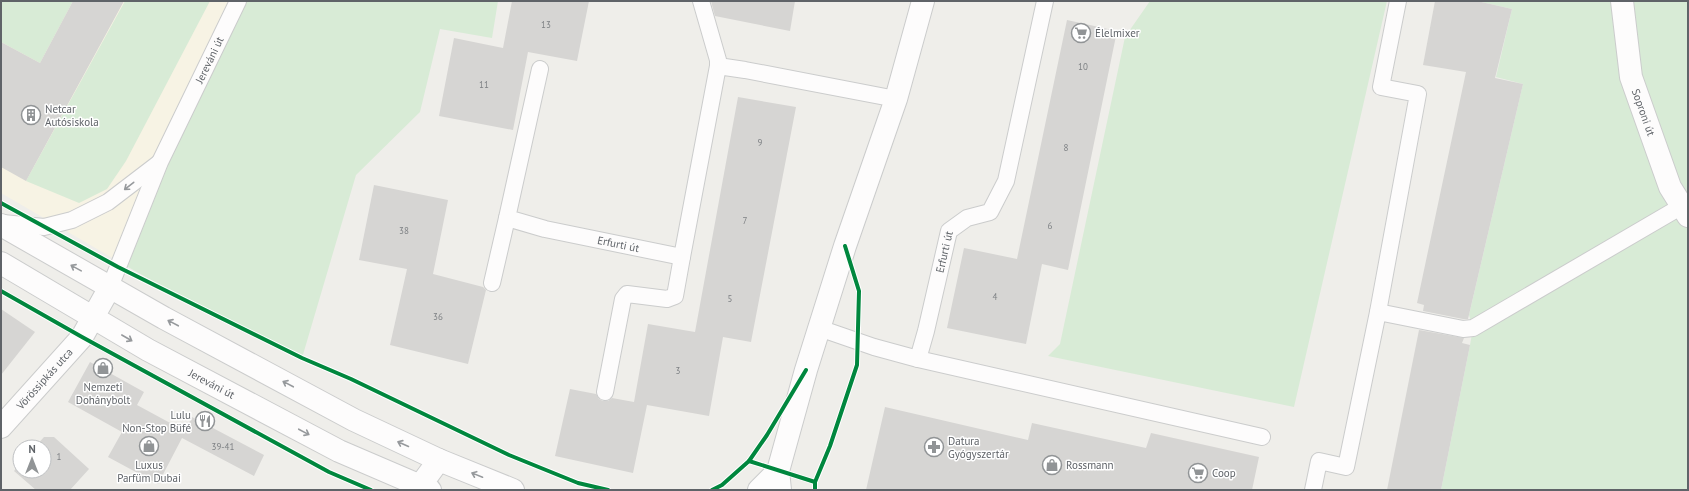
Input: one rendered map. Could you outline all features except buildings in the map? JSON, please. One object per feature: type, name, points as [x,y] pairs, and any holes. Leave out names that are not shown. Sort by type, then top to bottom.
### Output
[{"type":"street","points":[[759,490],[779,481],[819,328],[896,99],[923,1]]},
{"type":"street","name":"Soproni út","points":[[1622,1],[1631,77],[1670,187],[1685,211]]},
{"type":"street","name":"Jereváni út","points":[[1,224],[164,318],[354,420],[439,460],[513,490]]},
{"type":"street","name":"Jereváni út","points":[[1,264],[148,350],[339,451],[422,489]]},
{"type":"street","name":"Vörössipkás utca","points":[[1,427],[82,337],[110,287]]},
{"type":"street","points":[[422,489],[439,460]]},
{"type":"lane","name":"Jereváni út","points":[[110,287],[160,162],[238,1]]},
{"type":"lane","points":[[605,392],[623,299],[627,294],[667,299],[675,296],[718,66],[718,60],[701,1]]},
{"type":"lane","name":"Erfurti út","points":[[918,359],[949,231],[967,218],[990,212],[1006,181],[1045,1]]},
{"type":"lane","points":[[1313,490],[1319,461],[1346,466],[1378,312],[1418,94],[1381,87],[1398,1]]},
{"type":"lane","points":[[718,66],[896,99]]},
{"type":"lane","points":[[492,283],[540,69]]},
{"type":"lane","name":"Jereváni út","points":[[1,224],[44,227],[72,220],[108,202],[160,162]]},
{"type":"lane","points":[[1378,312],[1463,329],[1473,328],[1685,211]]},
{"type":"lane","name":"Erfurti út","points":[[507,218],[545,229],[682,257]]},
{"type":"lane","points":[[819,328],[874,347],[918,359],[1262,437]]},
{"type":"shaded area","points":[[1,1],[238,1],[116,260],[1,193]]},
{"type":"green space","points":[[1,1],[73,1],[40,63],[1,42]]},
{"type":"green space","points":[[125,1],[210,1],[126,161],[107,189],[79,203],[26,181]]},
{"type":"green space","points":[[238,1],[498,1],[492,38],[440,29],[420,112],[356,175],[302,358],[175,294],[116,260]]},
{"type":"green space","points":[[1150,1],[1387,1],[1294,407],[1048,356],[1060,344],[1125,37]]},
{"type":"green space","points":[[1477,1],[1688,1],[1688,490],[1441,490],[1473,328],[1469,315],[1523,84],[1496,77],[1512,9]]},
{"type":"cycle path","points":[[1,203],[118,267],[302,358],[351,379],[509,455],[578,483],[608,490]]},
{"type":"cycle path","points":[[815,482],[830,446],[857,365],[859,291],[845,246]]},
{"type":"cycle path","points":[[1,291],[329,472],[371,490]]},
{"type":"cycle path","points":[[749,461],[767,435],[806,370]]},
{"type":"cycle path","points":[[712,490],[722,485],[749,461],[815,482],[815,490]]},
{"type":"place","name":"Élelmixer","points":[[1081,33]]},
{"type":"place","name":"Netcar Autósiskola","points":[[31,115]]},
{"type":"place","name":"Nemzeti Dohánybolt","points":[[103,368]]},
{"type":"place","name":"Lulu Non-Stop Büfé","points":[[205,421]]},
{"type":"place","name":"Luxus Parfüm Dubai","points":[[149,446]]},
{"type":"place","name":"Datura Gyógyszertár","points":[[934,447]]},
{"type":"place","name":"Rossmann","points":[[1052,465]]},
{"type":"place","name":"Coop","points":[[1198,473]]}]
